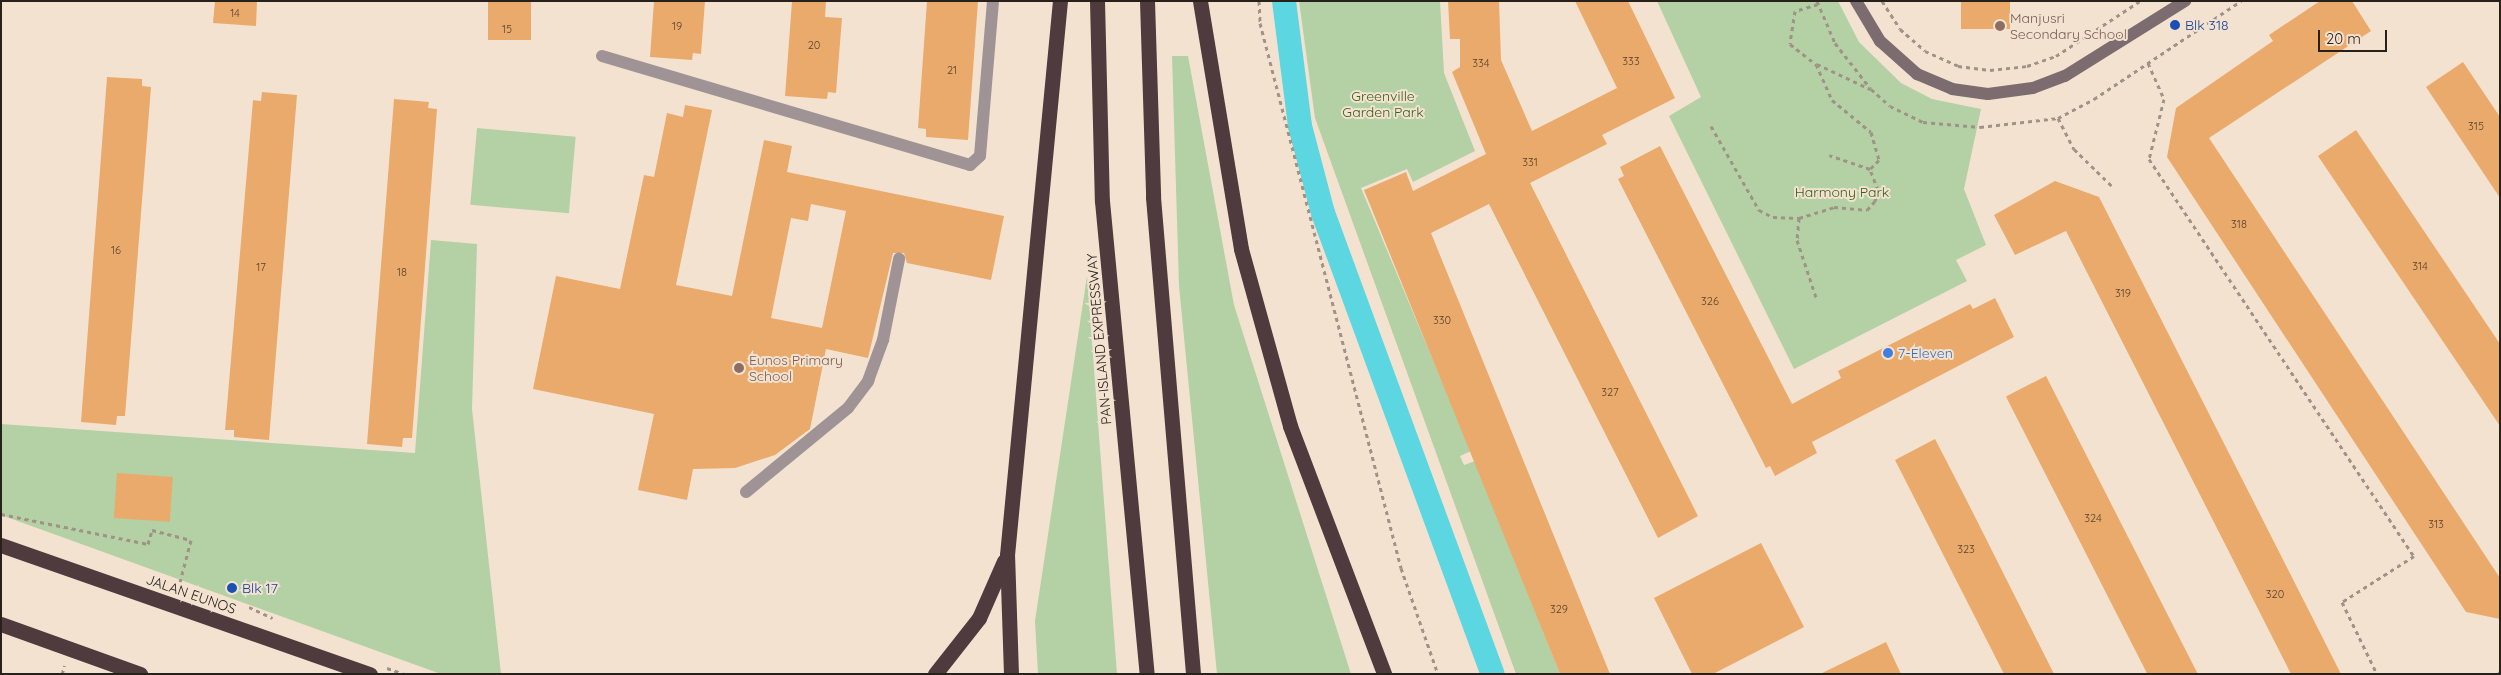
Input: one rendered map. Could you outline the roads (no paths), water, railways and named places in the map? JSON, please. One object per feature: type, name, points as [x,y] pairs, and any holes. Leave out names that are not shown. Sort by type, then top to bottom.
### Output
[{"type":"highway","points":[[1010,674],[1007,555],[1060,1]]},
{"type":"highway","name":"PAN-ISLAND EXPRESSWAY","points":[[1097,1],[1102,201],[1147,674]]},
{"type":"highway","points":[[1147,1],[1153,198],[1193,674]]},
{"type":"highway","points":[[1200,1],[1244,258],[1290,426],[1382,671]]},
{"type":"highway","name":"JALAN EUNOS","points":[[1,545],[370,674]]},
{"type":"highway","points":[[936,674],[979,618],[1007,555]]},
{"type":"highway","points":[[1,624],[140,674]]},
{"type":"street","points":[[1856,1],[1876,37],[1917,74],[1952,89],[1988,94],[2033,88],[2065,76],[2185,1]]},
{"type":"lane","points":[[602,56],[970,165],[980,156],[993,1]]},
{"type":"lane","points":[[746,492],[848,408],[868,381],[883,340],[899,258]]},
{"type":"waterway","points":[[1284,1],[1300,126],[1323,213],[1493,674]]},
{"type":"place","name":"Blk 318","points":[[2175,25]]},
{"type":"place","name":"Manjusri Secondary School","points":[[2000,26]]},
{"type":"place","name":"7-Eleven","points":[[1888,353]]},
{"type":"place","name":"Eunos Primary School","points":[[739,368]]},
{"type":"place","name":"Blk 17","points":[[232,588]]},
{"type":"park label","name":"Greenville Garden Park","points":[[1383,104]]},
{"type":"park label","name":"Harmony Park","points":[[1842,192]]}]
